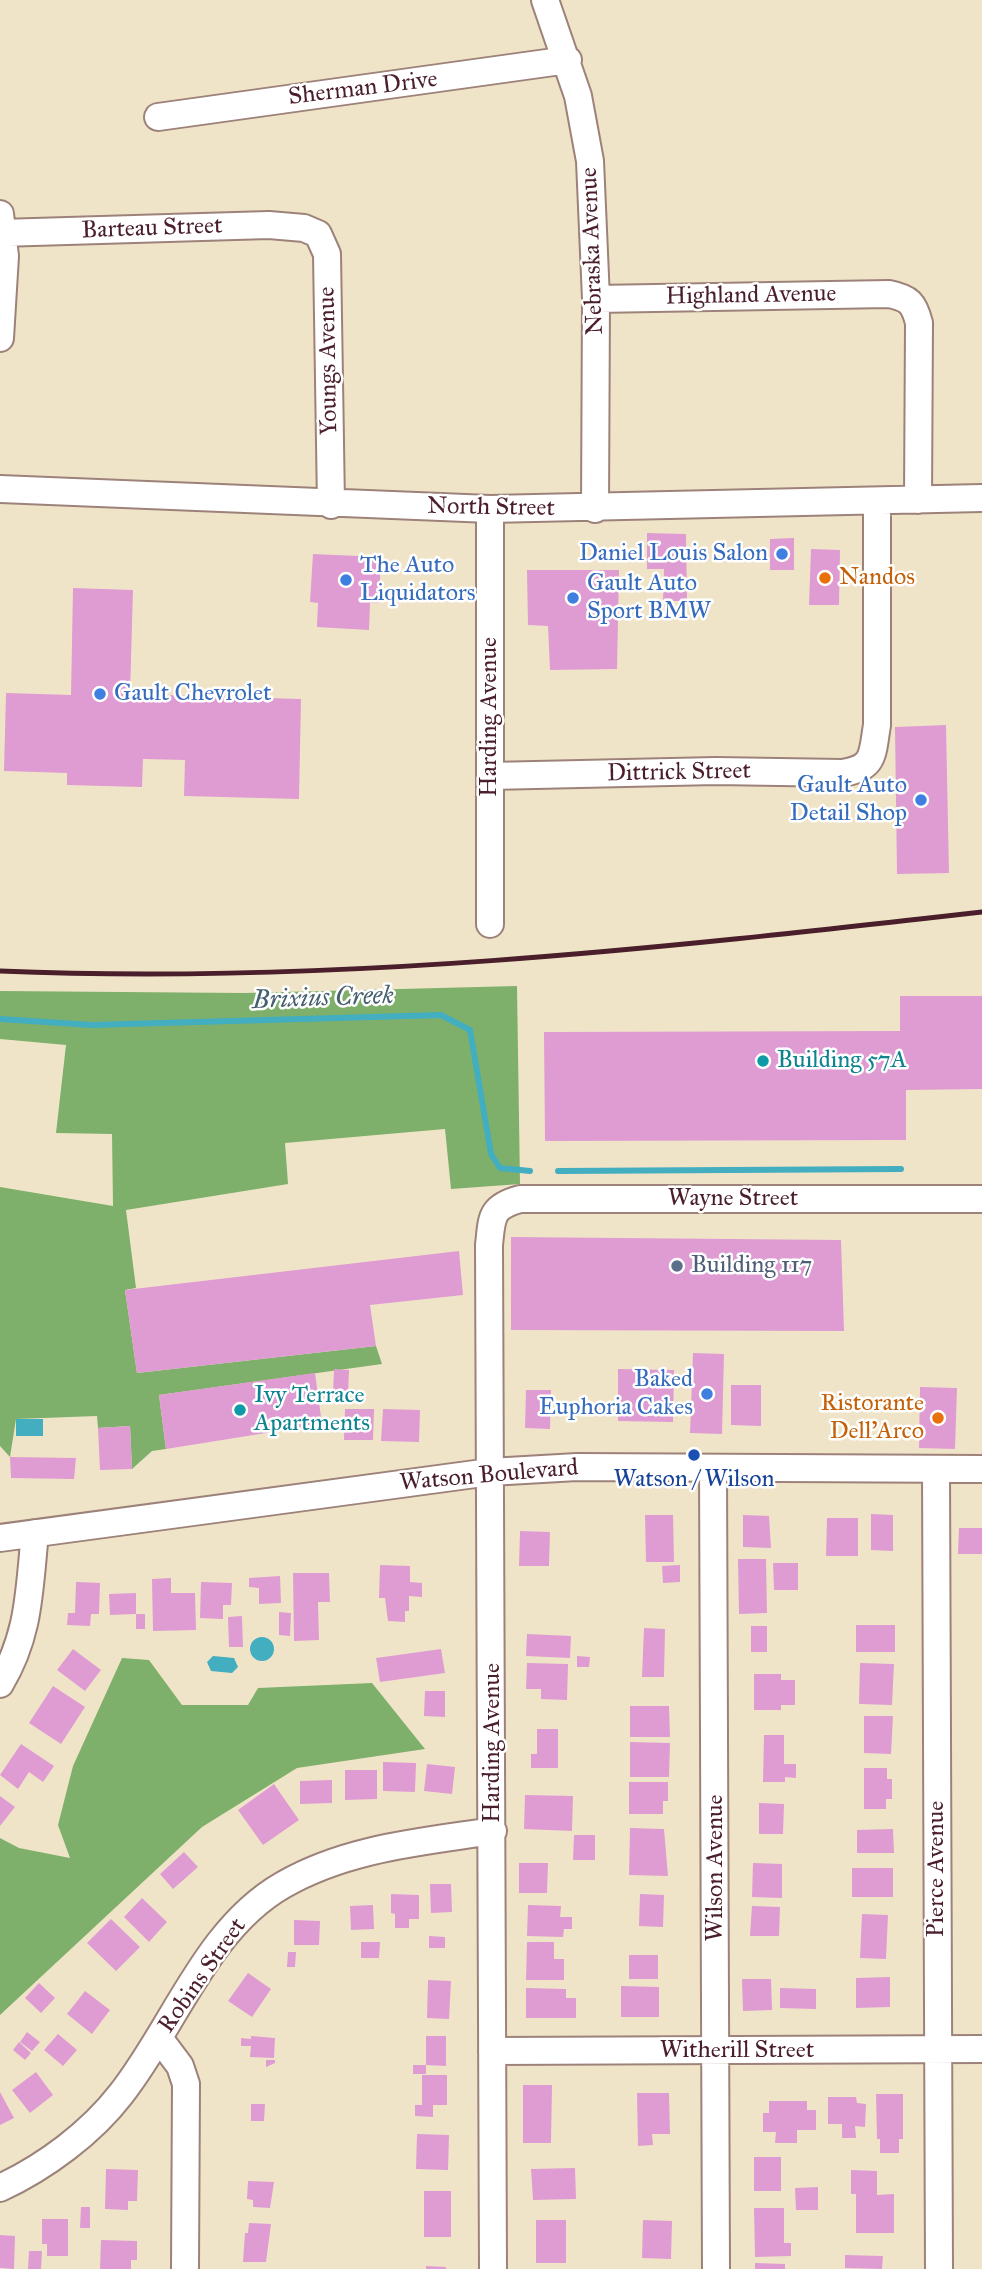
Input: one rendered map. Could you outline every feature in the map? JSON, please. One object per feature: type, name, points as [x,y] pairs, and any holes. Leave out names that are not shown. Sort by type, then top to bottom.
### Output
[{"type":"street","name":"Nebraska Avenue","points":[[545,0],[568,60],[590,161],[596,299],[595,509]]},
{"type":"street","name":"Sherman Drive","points":[[158,117],[568,60]]},
{"type":"street","name":"Barteau Street","points":[[1,227],[269,225],[304,228]]},
{"type":"street","points":[[0,338],[1,227]]},
{"type":"street","name":"Youngs Avenue","points":[[304,228],[318,234],[327,254],[331,505]]},
{"type":"street","name":"Highland Avenue","points":[[596,299],[889,294],[905,298],[914,306],[919,323],[918,500]]},
{"type":"street","name":"North Street","points":[[0,489],[331,505],[490,509],[595,509],[982,498]]},
{"type":"street","name":"Dittrick Street","points":[[490,776],[716,771],[842,774],[859,771],[867,765],[872,756],[877,725],[877,501]]},
{"type":"street","name":"Harding Avenue","points":[[490,509],[491,925]]},
{"type":"street","name":"Wayne Street","points":[[492,1218],[502,1204],[520,1199],[982,1199]]},
{"type":"street","name":"Harding Avenue","points":[[492,1218],[489,1245],[493,2269]]},
{"type":"street","name":"Watson Boulevard","points":[[0,1538],[490,1472],[577,1467],[982,1469]]},
{"type":"street","name":"Wilson Avenue","points":[[713,1468],[716,2269]]},
{"type":"street","name":"Pierce Avenue","points":[[936,1469],[936,2049],[939,2269]]},
{"type":"street","points":[[0,1684],[16,1658],[26,1620],[35,1533]]},
{"type":"street","name":"Robins Street","points":[[0,2188],[22,2178],[80,2137],[121,2095],[214,1952],[240,1918],[280,1886],[324,1864],[382,1849],[493,1831]]},
{"type":"street","points":[[159,2038],[180,2066],[186,2084],[185,2269]]},
{"type":"street","name":"Witherill Street","points":[[492,2051],[982,2049]]},
{"type":"green space","points":[[517,986],[520,1184],[451,1189],[445,1129],[285,1143],[288,1184],[126,1210],[136,1288],[125,1290],[137,1373],[376,1346],[382,1364],[159,1395],[166,1449],[152,1451],[132,1469],[130,1426],[98,1428],[97,1416],[16,1419],[10,1457],[0,1446],[0,1187],[113,1206],[112,1134],[56,1133],[66,1045],[0,1039],[0,991],[244,993]]},
{"type":"green space","points":[[122,1658],[149,1660],[182,1705],[248,1705],[258,1688],[372,1683],[425,1749],[297,1768],[202,1827],[0,2015],[0,1838],[19,1848],[70,1858],[58,1825],[73,1766]]},
{"type":"water","points":[[16,1419],[43,1419],[43,1436],[16,1436]]},
{"type":"water","points":[[262,1637],[271,1640],[274,1649],[271,1658],[262,1661],[253,1658],[250,1649],[253,1640]]},
{"type":"water","points":[[213,1656],[234,1658],[238,1667],[232,1673],[211,1671],[207,1662]]},
{"type":"building","points":[[647,533],[686,534],[687,601],[663,601],[664,569],[647,569]]},
{"type":"building","name":"Daniel Louis Salon","points":[[794,538],[794,570],[770,570],[770,539]]},
{"type":"building","name":"Nandos","points":[[811,549],[840,550],[839,605],[809,605]]},
{"type":"building","name":"The Auto Liquidators","points":[[313,554],[381,557],[379,603],[370,603],[369,630],[317,627],[318,603],[310,602]]},
{"type":"building","name":"Gault Auto Sport BMW","points":[[527,570],[619,570],[617,669],[550,670],[548,626],[528,625]]},
{"type":"building","name":"Gault Chevrolet","points":[[73,588],[133,590],[130,694],[301,699],[299,799],[184,796],[185,760],[143,759],[142,787],[67,785],[67,773],[4,771],[6,693],[71,695]]},
{"type":"building","name":"Gault Auto Detail Shop","points":[[946,725],[949,873],[897,874],[895,727]]},
{"type":"building","name":"Building 57A","points":[[900,996],[982,996],[982,1089],[906,1090],[906,1140],[545,1141],[544,1032],[900,1031]]},
{"type":"building","name":"Building 117","points":[[511,1237],[841,1240],[844,1331],[511,1330]]},
{"type":"building","points":[[459,1251],[463,1295],[370,1305],[376,1346],[137,1373],[125,1290]]},
{"type":"building","name":"Baked Euphoria Cakes","points":[[693,1353],[724,1354],[722,1434],[690,1433]]},
{"type":"building","points":[[334,1369],[349,1370],[348,1395],[333,1395]]},
{"type":"building","points":[[618,1369],[674,1370],[673,1422],[618,1421]]},
{"type":"building","name":"Ivy Terrace Apartments","points":[[315,1373],[322,1424],[166,1449],[159,1395]]},
{"type":"building","points":[[731,1385],[761,1385],[761,1426],[731,1425]]},
{"type":"building","name":"Ristorante Dell’Arco","points":[[920,1387],[957,1388],[955,1449],[919,1448]]},
{"type":"building","points":[[526,1390],[551,1390],[550,1429],[525,1428]]},
{"type":"building","points":[[345,1409],[374,1409],[373,1440],[344,1440]]},
{"type":"building","points":[[383,1409],[420,1410],[419,1442],[381,1441]]},
{"type":"building","points":[[130,1426],[132,1469],[100,1470],[98,1428]]},
{"type":"building","points":[[10,1457],[76,1458],[74,1479],[11,1478]]},
{"type":"building","points":[[871,1514],[893,1515],[893,1551],[871,1550]]},
{"type":"building","points":[[645,1515],[673,1515],[674,1562],[646,1562]]},
{"type":"building","points":[[743,1515],[769,1516],[771,1548],[743,1547]]},
{"type":"building","points":[[827,1518],[858,1518],[858,1556],[826,1556]]},
{"type":"building","points":[[959,1528],[982,1528],[982,1554],[958,1554]]},
{"type":"building","points":[[520,1531],[550,1532],[549,1566],[519,1566]]},
{"type":"building","points":[[738,1559],[766,1559],[767,1613],[739,1614]]},
{"type":"building","points":[[773,1563],[798,1563],[798,1590],[774,1590]]},
{"type":"building","points":[[380,1565],[410,1566],[410,1582],[422,1583],[422,1597],[409,1596],[409,1611],[405,1611],[405,1622],[388,1621],[385,1598],[379,1598]]},
{"type":"building","points":[[680,1565],[680,1582],[663,1583],[662,1566]]},
{"type":"building","points":[[293,1573],[329,1573],[330,1602],[318,1602],[319,1640],[294,1641]]},
{"type":"building","points":[[280,1576],[281,1603],[259,1604],[259,1588],[249,1587],[249,1578]]},
{"type":"building","points":[[171,1578],[171,1593],[195,1593],[196,1630],[153,1631],[152,1579]]},
{"type":"building","points":[[76,1582],[100,1583],[99,1614],[91,1614],[90,1626],[67,1625],[68,1613],[75,1613]]},
{"type":"building","points":[[201,1582],[232,1583],[231,1605],[223,1605],[223,1619],[200,1618]]},
{"type":"building","points":[[136,1593],[136,1614],[110,1615],[109,1594]]},
{"type":"building","points":[[279,1612],[291,1613],[290,1636],[279,1635]]},
{"type":"building","points":[[136,1614],[145,1614],[145,1629],[136,1629]]},
{"type":"building","points":[[242,1616],[243,1647],[229,1647],[228,1617]]},
{"type":"building","points":[[856,1625],[895,1625],[895,1652],[856,1652]]},
{"type":"building","points":[[751,1626],[767,1626],[767,1652],[751,1652]]},
{"type":"building","points":[[644,1628],[665,1629],[664,1677],[642,1677]]},
{"type":"building","points":[[527,1634],[571,1636],[570,1658],[526,1656]]},
{"type":"building","points":[[73,1649],[101,1670],[85,1691],[57,1670]]},
{"type":"building","points":[[441,1649],[445,1673],[380,1682],[376,1658]]},
{"type":"building","points":[[577,1656],[590,1657],[589,1667],[577,1667]]},
{"type":"building","points":[[527,1663],[568,1664],[567,1700],[541,1699],[541,1689],[526,1689]]},
{"type":"building","points":[[860,1663],[894,1664],[892,1705],[859,1704]]},
{"type":"building","points":[[754,1674],[781,1674],[781,1680],[795,1680],[795,1705],[781,1705],[781,1710],[754,1710]]},
{"type":"building","points":[[53,1686],[85,1707],[61,1744],[29,1723]]},
{"type":"building","points":[[425,1691],[445,1691],[445,1717],[424,1716]]},
{"type":"building","points":[[630,1706],[669,1706],[670,1737],[630,1737]]},
{"type":"building","points":[[864,1716],[893,1716],[891,1754],[864,1753]]},
{"type":"building","points":[[537,1729],[558,1729],[558,1768],[531,1768],[531,1754],[537,1754]]},
{"type":"building","points":[[764,1735],[784,1735],[784,1764],[796,1764],[796,1778],[785,1777],[785,1782],[763,1782]]},
{"type":"building","points":[[630,1742],[670,1743],[669,1777],[630,1777]]},
{"type":"building","points":[[21,1744],[54,1766],[43,1782],[29,1772],[18,1789],[0,1775]]},
{"type":"building","points":[[383,1762],[416,1763],[415,1792],[383,1791]]},
{"type":"building","points":[[427,1764],[455,1767],[452,1794],[424,1791]]},
{"type":"building","points":[[864,1768],[887,1768],[887,1779],[892,1779],[892,1799],[886,1799],[886,1809],[864,1809]]},
{"type":"building","points":[[345,1770],[377,1770],[377,1799],[345,1800]]},
{"type":"building","points":[[332,1780],[332,1803],[300,1804],[300,1781]]},
{"type":"building","points":[[629,1782],[668,1782],[668,1801],[663,1801],[663,1814],[629,1814]]},
{"type":"building","points":[[274,1784],[299,1820],[263,1845],[238,1810]]},
{"type":"building","points":[[525,1795],[573,1796],[572,1831],[524,1829]]},
{"type":"building","points":[[0,1796],[15,1807],[0,1826]]},
{"type":"building","points":[[759,1803],[784,1804],[783,1834],[759,1834]]},
{"type":"building","points":[[630,1828],[664,1829],[668,1876],[629,1875]]},
{"type":"building","points":[[893,1829],[894,1853],[857,1853],[857,1830]]},
{"type":"building","points":[[574,1835],[595,1835],[595,1860],[573,1860]]},
{"type":"building","points":[[184,1852],[198,1867],[173,1889],[160,1874]]},
{"type":"building","points":[[519,1863],[548,1863],[547,1893],[519,1893]]},
{"type":"building","points":[[753,1863],[782,1864],[782,1898],[752,1897]]},
{"type":"building","points":[[852,1868],[893,1868],[893,1897],[852,1897]]},
{"type":"building","points":[[430,1884],[451,1884],[452,1912],[431,1913]]},
{"type":"building","points":[[391,1894],[419,1895],[419,1919],[409,1919],[409,1928],[395,1928],[395,1914],[391,1913]]},
{"type":"building","points":[[640,1894],[664,1895],[663,1927],[639,1926]]},
{"type":"building","points":[[142,1898],[167,1922],[149,1942],[124,1917]]},
{"type":"building","points":[[373,1905],[374,1929],[351,1930],[350,1906]]},
{"type":"building","points":[[528,1905],[561,1906],[560,1917],[572,1917],[572,1929],[564,1929],[563,1937],[527,1936]]},
{"type":"building","points":[[752,1906],[780,1907],[779,1936],[750,1936]]},
{"type":"building","points":[[862,1914],[888,1915],[886,1959],[860,1958]]},
{"type":"building","points":[[111,1919],[140,1947],[116,1971],[87,1943]]},
{"type":"building","points":[[294,1920],[320,1921],[319,1945],[294,1945]]},
{"type":"building","points":[[429,1936],[445,1937],[445,1948],[429,1948]]},
{"type":"building","points":[[361,1942],[380,1942],[379,1958],[361,1958]]},
{"type":"building","points":[[527,1942],[554,1942],[554,1959],[564,1959],[564,1980],[526,1980]]},
{"type":"building","points":[[288,1952],[296,1952],[295,1967],[287,1967]]},
{"type":"building","points":[[629,1955],[658,1955],[658,1979],[629,1979]]},
{"type":"building","points":[[248,1973],[271,1989],[252,2017],[228,2001]]},
{"type":"building","points":[[890,1977],[890,2007],[856,2008],[856,1978]]},
{"type":"building","points":[[742,1979],[771,1979],[772,2010],[743,2011]]},
{"type":"building","points":[[428,1980],[451,1981],[449,2019],[427,2018]]},
{"type":"building","points":[[39,1983],[55,1998],[41,2013],[25,1998]]},
{"type":"building","points":[[621,1986],[659,1987],[659,2017],[621,2017]]},
{"type":"building","points":[[526,1988],[566,1989],[566,1998],[576,1998],[576,2018],[526,2018]]},
{"type":"building","points":[[780,1988],[816,1989],[816,2009],[780,2008]]},
{"type":"building","points":[[85,1991],[110,2010],[92,2034],[67,2014]]},
{"type":"building","points":[[27,2032],[40,2042],[32,2051],[20,2042]]},
{"type":"building","points":[[58,2034],[77,2050],[63,2066],[44,2050]]},
{"type":"building","points":[[251,2036],[275,2038],[274,2058],[250,2057],[251,2046],[241,2046],[241,2038],[251,2039]]},
{"type":"building","points":[[426,2036],[446,2036],[446,2066],[426,2065]]},
{"type":"building","points":[[19,2042],[31,2053],[25,2060],[13,2050]]},
{"type":"building","points":[[266,2060],[275,2060],[275,2063],[266,2067]]},
{"type":"building","points":[[413,2065],[426,2065],[426,2074],[413,2074]]},
{"type":"building","points":[[36,2072],[53,2095],[30,2113],[12,2090]]},
{"type":"building","points":[[422,2075],[447,2075],[447,2105],[433,2105],[433,2117],[415,2116],[415,2105],[422,2105]]},
{"type":"building","points":[[523,2085],[552,2085],[551,2143],[523,2143]]},
{"type":"building","points":[[0,2092],[14,2118],[0,2125]]},
{"type":"building","points":[[637,2093],[669,2093],[670,2134],[652,2134],[653,2145],[638,2146]]},
{"type":"building","points":[[876,2094],[903,2094],[903,2139],[899,2139],[899,2153],[880,2153]]},
{"type":"building","points":[[828,2097],[856,2097],[857,2103],[866,2104],[865,2127],[855,2126],[856,2138],[842,2138],[842,2124],[828,2124]]},
{"type":"building","points":[[769,2101],[807,2101],[807,2110],[816,2110],[816,2130],[797,2130],[797,2143],[775,2143],[776,2132],[763,2132],[763,2113],[769,2113]]},
{"type":"building","points":[[251,2104],[265,2104],[264,2121],[251,2121]]},
{"type":"building","points":[[417,2134],[449,2135],[448,2170],[416,2169]]},
{"type":"building","points":[[754,2157],[781,2157],[781,2191],[754,2191]]},
{"type":"building","points":[[575,2168],[576,2199],[533,2200],[531,2169]]},
{"type":"building","points":[[106,2169],[138,2170],[137,2201],[128,2201],[128,2210],[105,2209]]},
{"type":"building","points":[[851,2170],[877,2171],[877,2195],[894,2194],[894,2233],[856,2233],[856,2194],[851,2194]]},
{"type":"building","points":[[248,2181],[274,2182],[270,2208],[253,2207],[253,2200],[247,2199]]},
{"type":"building","points":[[818,2187],[818,2210],[796,2210],[795,2188]]},
{"type":"building","points":[[424,2191],[451,2191],[451,2237],[424,2237]]},
{"type":"building","points":[[81,2207],[90,2207],[90,2228],[80,2228]]},
{"type":"building","points":[[754,2208],[784,2208],[784,2243],[791,2243],[791,2256],[755,2257]]},
{"type":"building","points":[[42,2219],[68,2219],[68,2256],[47,2256],[47,2244],[42,2244]]},
{"type":"building","points":[[536,2220],[566,2220],[566,2263],[536,2263]]},
{"type":"building","points":[[643,2220],[672,2221],[671,2259],[642,2258]]},
{"type":"building","points":[[249,2223],[271,2224],[266,2262],[243,2262],[245,2233],[248,2233]]},
{"type":"building","points":[[0,2235],[15,2236],[14,2269],[0,2268]]},
{"type":"building","points":[[101,2240],[137,2241],[137,2260],[131,2260],[131,2269],[100,2269]]},
{"type":"building","points":[[29,2251],[42,2251],[41,2269],[28,2269]]},
{"type":"building","points":[[845,2255],[883,2256],[882,2269],[845,2268]]},
{"type":"building","points":[[755,2263],[785,2264],[785,2269],[755,2269]]},
{"type":"building","points":[[426,2266],[446,2267],[446,2269],[426,2269]]},
{"type":"waterway","name":"Brixius Creek","points":[[0,1019],[92,1025],[441,1015],[470,1030],[491,1154],[500,1168],[530,1171]]},
{"type":"waterway","name":"Brixius Creek","points":[[558,1171],[901,1169]]},
{"type":"railway","points":[[0,971],[246,973],[492,961],[737,939],[982,912]]},
{"type":"place","name":"Daniel Louis Salon","points":[[782,554]]},
{"type":"place","name":"Nandos","points":[[825,578]]},
{"type":"place","name":"The Auto Liquidators","points":[[346,580]]},
{"type":"place","name":"Gault Auto Sport BMW","points":[[573,598]]},
{"type":"place","name":"Gault Chevrolet","points":[[100,694]]},
{"type":"place","name":"Gault Auto Detail Shop","points":[[921,800]]},
{"type":"place","name":"Building 57A","points":[[763,1061]]},
{"type":"place","name":"Building 117","points":[[677,1266]]},
{"type":"place","name":"Baked Euphoria Cakes","points":[[707,1394]]},
{"type":"place","name":"Ivy Terrace Apartments","points":[[240,1410]]},
{"type":"place","name":"Ristorante Dell’Arco","points":[[938,1418]]},
{"type":"place","name":"Watson / Wilson","points":[[694,1455]]}]
